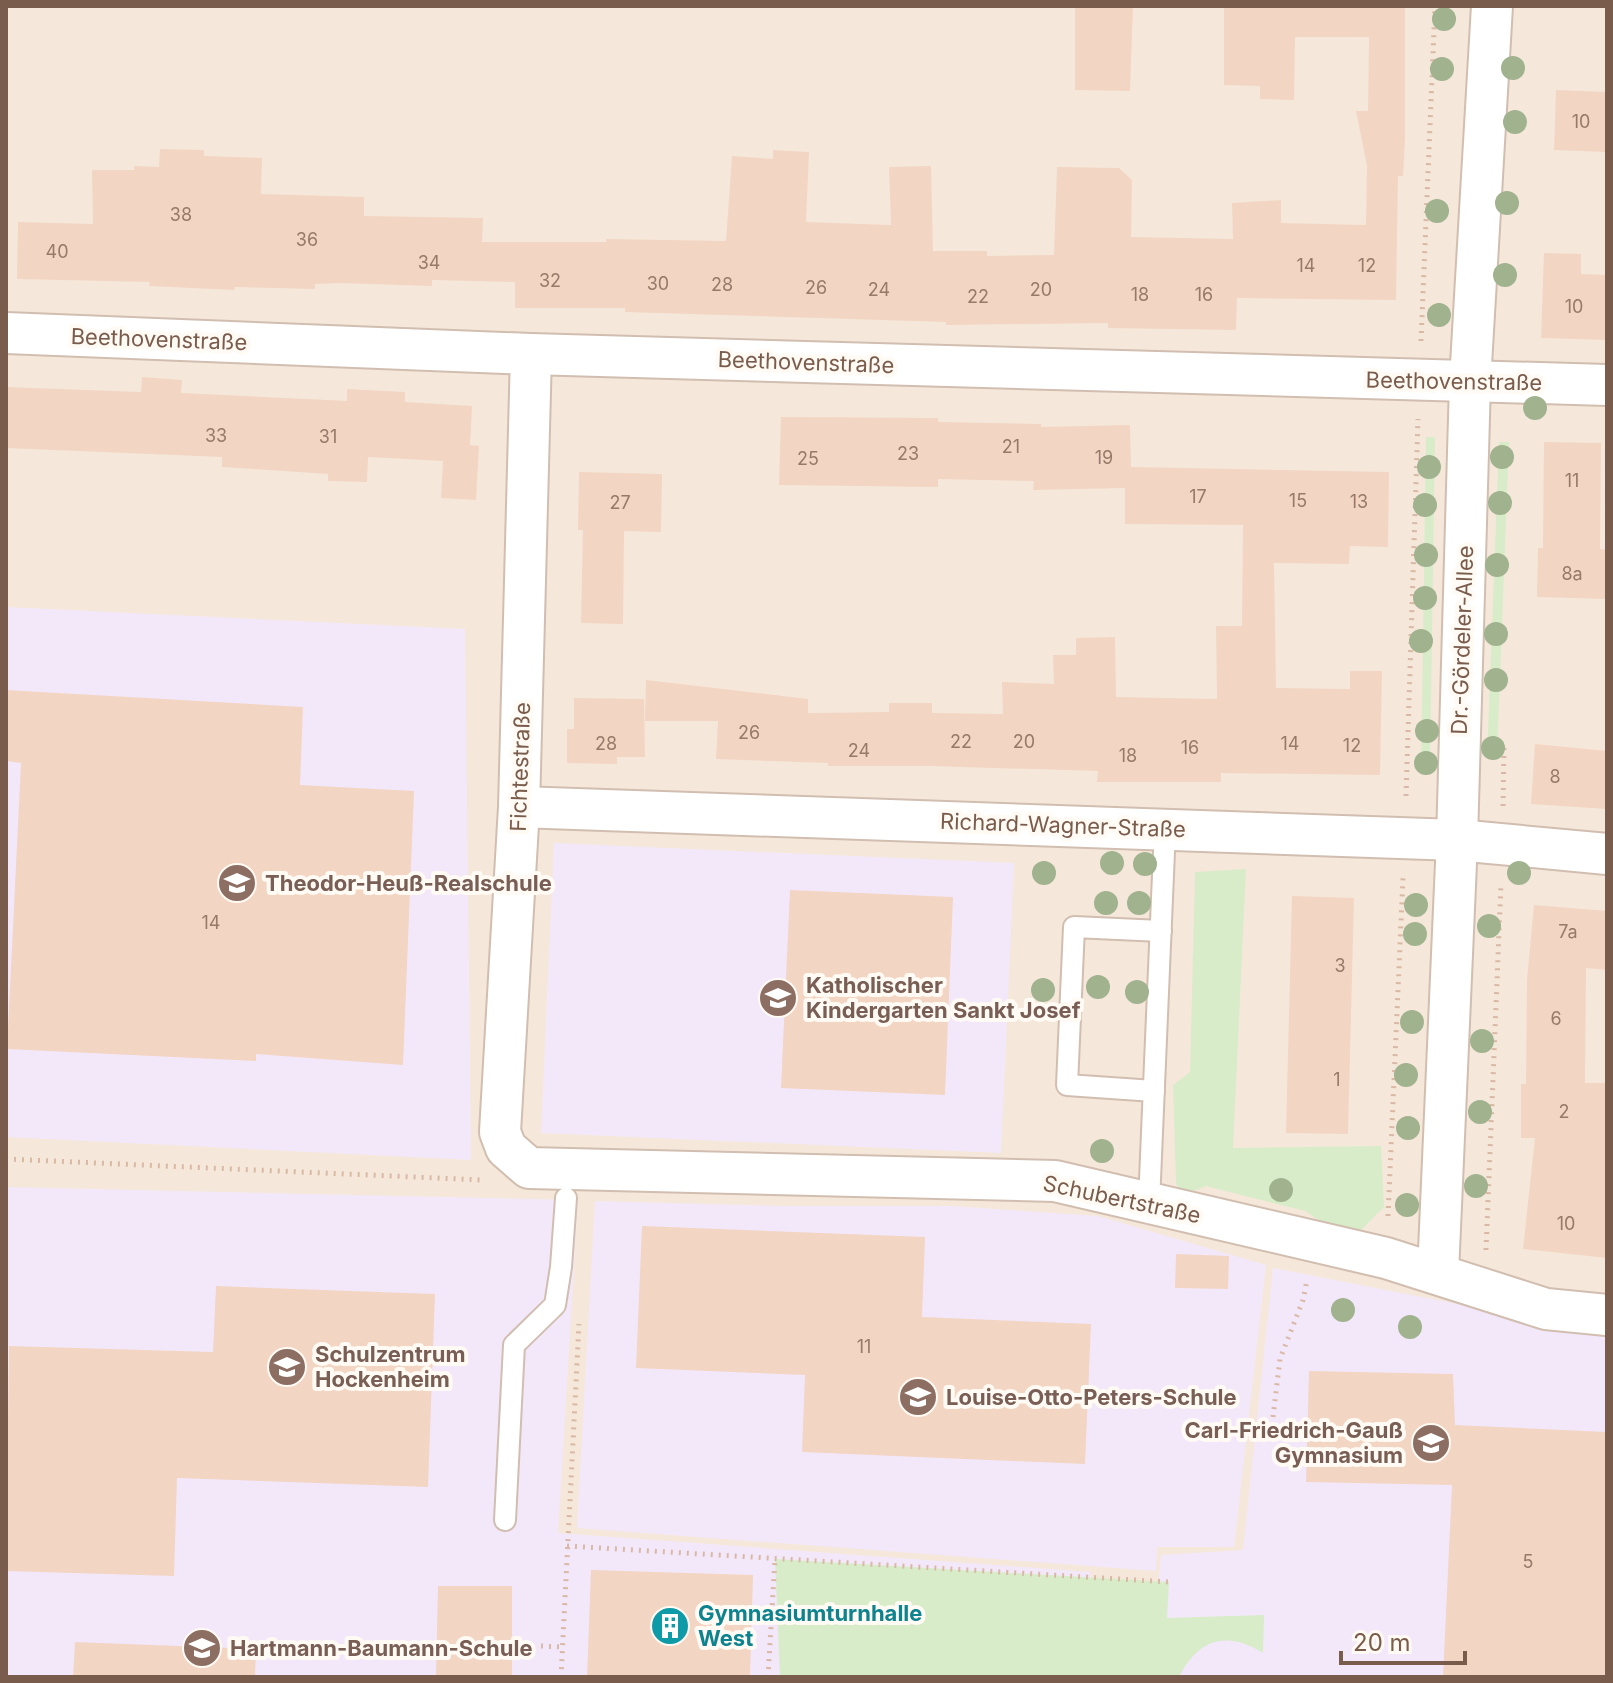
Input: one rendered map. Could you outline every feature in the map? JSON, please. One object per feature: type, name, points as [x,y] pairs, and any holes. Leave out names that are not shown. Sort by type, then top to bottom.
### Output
[{"type":"street","name":"Dr.-Gördeler-Allee","points":[[1438,1274],[1457,840],[1470,382],[1492,6]]},
{"type":"street","name":"Beethovenstraße","points":[[6,333],[531,354],[1607,385]]},
{"type":"street","name":"Fichtestraße","points":[[529,1168],[506,1148],[500,1132],[519,807],[531,354]]},
{"type":"street","name":"Richard-Wagner-Straße","points":[[519,807],[1457,840],[1607,854]]},
{"type":"street","name":"Schubertstraße","points":[[529,1168],[1055,1181],[1386,1258],[1546,1309],[1607,1315]]},
{"type":"lane","points":[[1149,1203],[1165,828]]},
{"type":"lane","points":[[1154,1091],[1067,1085],[1074,927],[1161,931]]},
{"type":"lane","points":[[505,1520],[514,1345],[555,1305],[566,1198]]},
{"type":"path","points":[[1386,1258],[1435,6]]},
{"type":"path","points":[[6,1159],[486,1181],[529,1168]]},
{"type":"path","points":[[1272,1425],[1280,1359],[1303,1300],[1314,1243]]},
{"type":"path","points":[[561,1677],[580,1314]]},
{"type":"path","points":[[567,1546],[1169,1582]]},
{"type":"path","points":[[768,1677],[775,1559]]},
{"type":"path","points":[[541,1646],[562,1647]]},
{"type":"shaded area","points":[[6,6],[1607,6],[1607,1677],[6,1677]]},
{"type":"shaded area","name":"Theodor-Heuß-Realschule","points":[[6,607],[465,629],[471,1160],[6,1137]]},
{"type":"shaded area","name":"Katholischer Kindergarten Sankt Josef","points":[[554,843],[1014,863],[1001,1153],[541,1133]]},
{"type":"shaded area","name":"Schulzentrum Hockenheim","points":[[6,1187],[578,1200],[558,1533],[1091,1572],[1086,1677],[6,1677]]},
{"type":"shaded area","name":"Louise-Otto-Peters-Schule","points":[[595,1201],[951,1206],[1098,1216],[1266,1265],[1234,1547],[1157,1547],[1156,1571],[577,1528]]},
{"type":"shaded area","name":"Carl-Friedrich-Gauß Gymnasium","points":[[1273,1268],[1478,1308],[1544,1331],[1607,1336],[1607,1677],[1089,1677],[1158,1587],[1161,1555],[1243,1550]]},
{"type":"green space","points":[[1426,437],[1435,437],[1430,768],[1421,768]]},
{"type":"green space","points":[[1499,442],[1509,442],[1497,757],[1487,757]]},
{"type":"green space","points":[[1246,869],[1233,1148],[1381,1146],[1384,1207],[1350,1241],[1305,1211],[1206,1186],[1184,1195],[1176,1184],[1173,1085],[1190,1072],[1195,872]]},
{"type":"green space","points":[[775,1559],[1169,1582],[1167,1618],[1264,1615],[1263,1653],[1237,1642],[1215,1642],[1195,1654],[1179,1677],[780,1677]]},
{"type":"building","points":[[1075,6],[1133,6],[1130,91],[1075,90]]},
{"type":"building","points":[[1224,6],[1405,6],[1405,139],[1403,176],[1398,176],[1396,300],[1237,298],[1236,330],[1108,328],[1108,323],[946,325],[946,322],[625,312],[625,308],[515,308],[515,282],[432,280],[432,286],[339,283],[315,284],[315,289],[234,287],[235,290],[149,286],[150,282],[17,279],[18,222],[93,224],[92,170],[159,167],[160,149],[204,150],[204,156],[262,158],[261,194],[364,197],[364,216],[483,218],[482,242],[606,242],[606,239],[726,241],[732,156],[773,159],[773,150],[809,152],[806,222],[891,225],[889,167],[931,166],[933,251],[987,251],[987,256],[1054,255],[1057,167],[1119,168],[1132,180],[1131,237],[1233,239],[1232,203],[1281,200],[1281,223],[1366,225],[1367,166],[1356,111],[1368,111],[1369,37],[1295,37],[1294,100],[1260,99],[1260,86],[1224,85]]},
{"type":"building","points":[[1556,90],[1607,92],[1607,152],[1554,150]]},
{"type":"building","points":[[1544,253],[1581,254],[1581,274],[1607,275],[1607,340],[1541,338]]},
{"type":"building","points":[[142,377],[182,380],[181,393],[347,401],[347,389],[405,392],[405,402],[472,406],[470,445],[479,446],[476,500],[441,498],[443,461],[368,457],[367,482],[328,481],[328,474],[222,467],[222,457],[6,448],[6,387],[141,392]]},
{"type":"building","points":[[781,417],[938,418],[938,422],[1041,424],[1041,427],[1130,425],[1131,467],[1389,472],[1388,547],[1350,546],[1349,564],[1274,563],[1276,688],[1350,689],[1350,671],[1382,671],[1380,775],[1221,773],[1221,782],[1097,782],[1098,771],[828,766],[828,763],[716,759],[718,721],[645,721],[646,680],[808,699],[808,713],[889,712],[889,703],[932,703],[932,713],[1003,714],[1002,682],[1054,684],[1053,655],[1076,655],[1076,638],[1115,637],[1116,697],[1217,699],[1216,626],[1242,626],[1243,525],[1125,524],[1125,488],[1033,490],[1034,481],[938,479],[938,487],[779,485]]},
{"type":"building","points":[[1544,442],[1601,443],[1600,549],[1607,550],[1607,599],[1537,597],[1538,548],[1543,548]]},
{"type":"building","points":[[579,472],[662,474],[661,532],[624,531],[623,624],[581,623],[583,530],[578,530]]},
{"type":"building","points":[[6,690],[303,707],[300,785],[414,791],[403,1065],[256,1054],[256,1061],[7,1049],[21,763],[6,761]]},
{"type":"building","points":[[574,698],[644,699],[645,757],[617,757],[617,764],[567,763],[567,729],[574,729]]},
{"type":"building","points":[[1535,744],[1607,751],[1607,809],[1531,804]]},
{"type":"building","points":[[790,890],[953,897],[945,1095],[781,1088]]},
{"type":"building","points":[[1292,896],[1354,898],[1348,1134],[1286,1133]]},
{"type":"building","points":[[1534,905],[1607,911],[1607,970],[1586,968],[1585,1083],[1607,1083],[1607,1258],[1523,1249],[1535,1138],[1521,1138],[1521,1084],[1526,1084],[1527,980]]},
{"type":"building","points":[[642,1226],[925,1237],[922,1317],[1091,1324],[1085,1464],[802,1452],[805,1375],[636,1368]]},
{"type":"building","points":[[1176,1254],[1229,1256],[1228,1289],[1175,1288]]},
{"type":"building","points":[[216,1286],[435,1294],[428,1487],[177,1478],[174,1576],[6,1571],[9,1346],[213,1352]]},
{"type":"building","points":[[1309,1371],[1453,1374],[1455,1425],[1607,1432],[1607,1677],[1443,1677],[1452,1485],[1306,1482]]},
{"type":"building","name":"Gymnasiumturnhalle West","points":[[591,1570],[753,1575],[750,1677],[587,1677]]},
{"type":"building","points":[[438,1586],[512,1586],[512,1677],[436,1677]]},
{"type":"building","points":[[75,1642],[256,1649],[255,1677],[73,1677]]},
{"type":"place","name":"Theodor-Heuß-Realschule","points":[[237,883]]},
{"type":"place","name":"Katholischer Kindergarten Sankt Josef","points":[[778,998]]},
{"type":"place","name":"Schulzentrum Hockenheim","points":[[287,1367]]},
{"type":"place","name":"Louise-Otto-Peters-Schule","points":[[918,1397]]},
{"type":"place","name":"Carl-Friedrich-Gauß Gymnasium","points":[[1431,1443]]},
{"type":"place","name":"Gymnasiumturnhalle West","points":[[670,1626]]},
{"type":"place","name":"Hartmann-Baumann-Schule","points":[[202,1648]]}]
